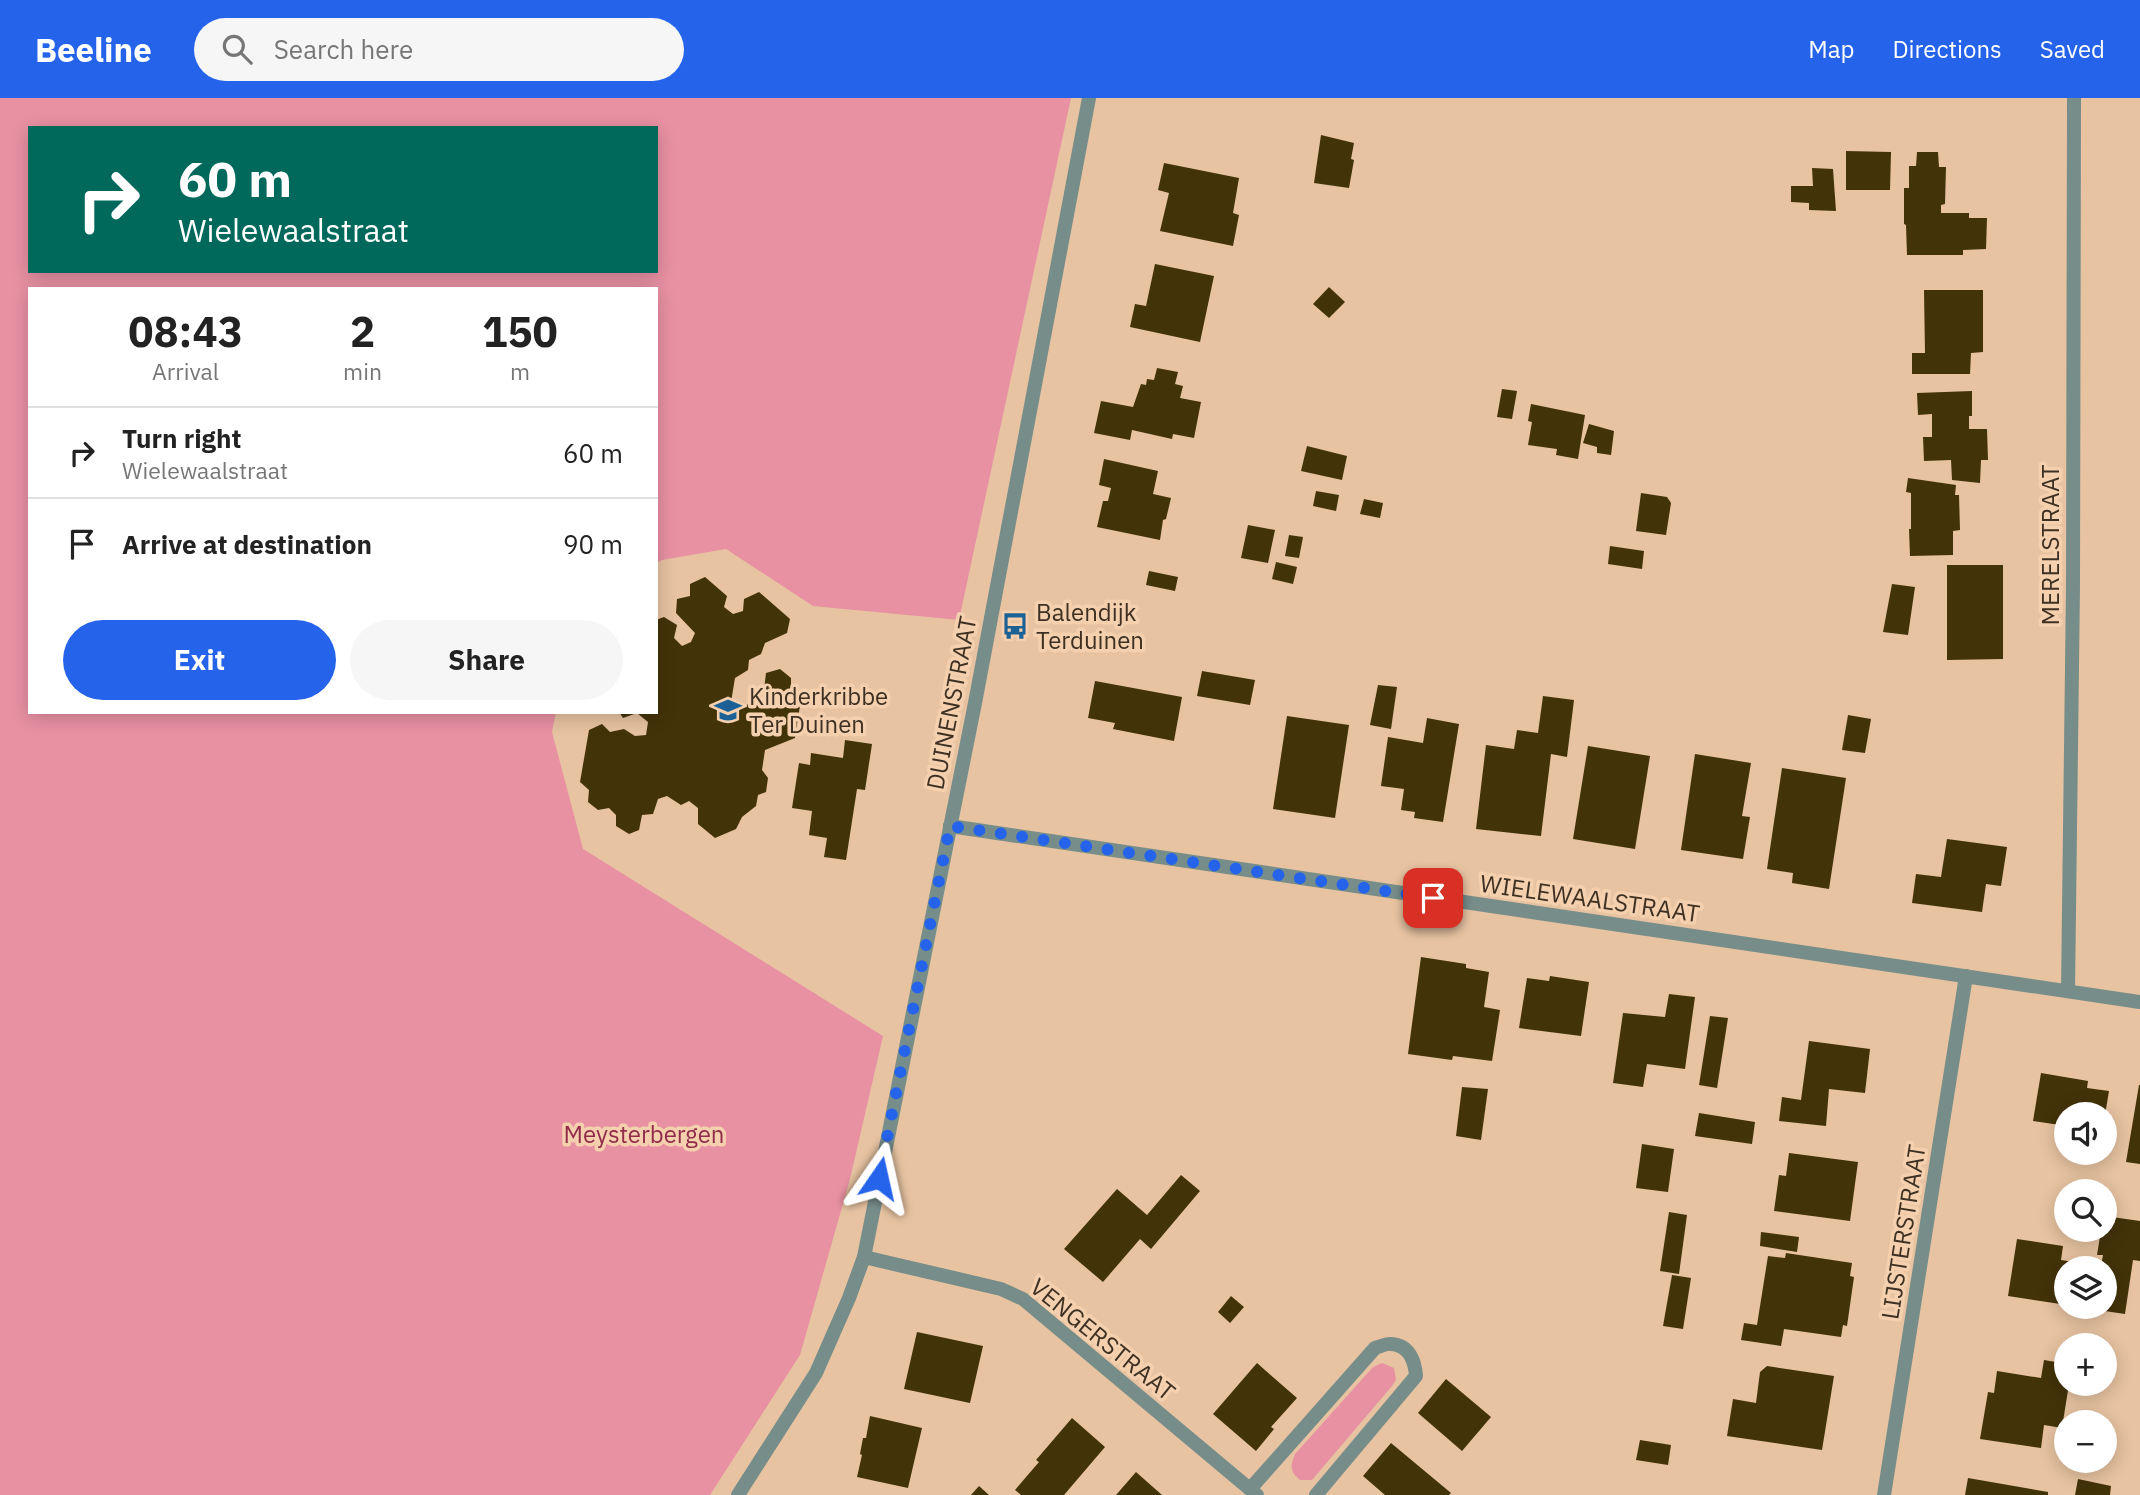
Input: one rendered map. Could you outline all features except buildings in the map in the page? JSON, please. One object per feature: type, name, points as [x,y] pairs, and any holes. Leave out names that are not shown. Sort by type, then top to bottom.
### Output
[{"type":"street","name":"DUINENSTRAAT","points":[[738,1495],[816,1373],[864,1257],[950,826],[1089,98]]},
{"type":"street","name":"MERELSTRAAT","points":[[2068,991],[2073,586],[2074,98]]},
{"type":"street","name":"WIELEWAALSTRAAT","points":[[950,826],[2140,1002]]},
{"type":"street","name":"LIJSTERSTRAAT","points":[[1884,1495],[1966,976]]},
{"type":"street","name":"VENGERSTRAAT","points":[[864,1257],[1001,1289],[1023,1299],[1253,1492],[1375,1348],[1391,1344],[1406,1349],[1415,1362],[1416,1376],[1316,1495]]},
{"type":"green space","name":"Meysterbergen","points":[[0,98],[1071,98],[959,620],[813,606],[726,549],[658,562],[658,287],[28,287],[28,714],[556,714],[552,732],[583,849],[883,1036],[850,1179],[800,1355],[710,1495],[0,1495]]},
{"type":"green space","points":[[1382,1363],[1394,1368],[1396,1380],[1392,1386],[1312,1480],[1300,1480],[1292,1468],[1295,1454],[1373,1367]]},
{"type":"place","name":"Balendijk Terduinen","points":[[1015,626]]},
{"type":"place","name":"Kinderkribbe Ter Duinen","points":[[728,710]]},
{"type":"route","points":[[879,1178],[950,826],[1433,898]]}]
